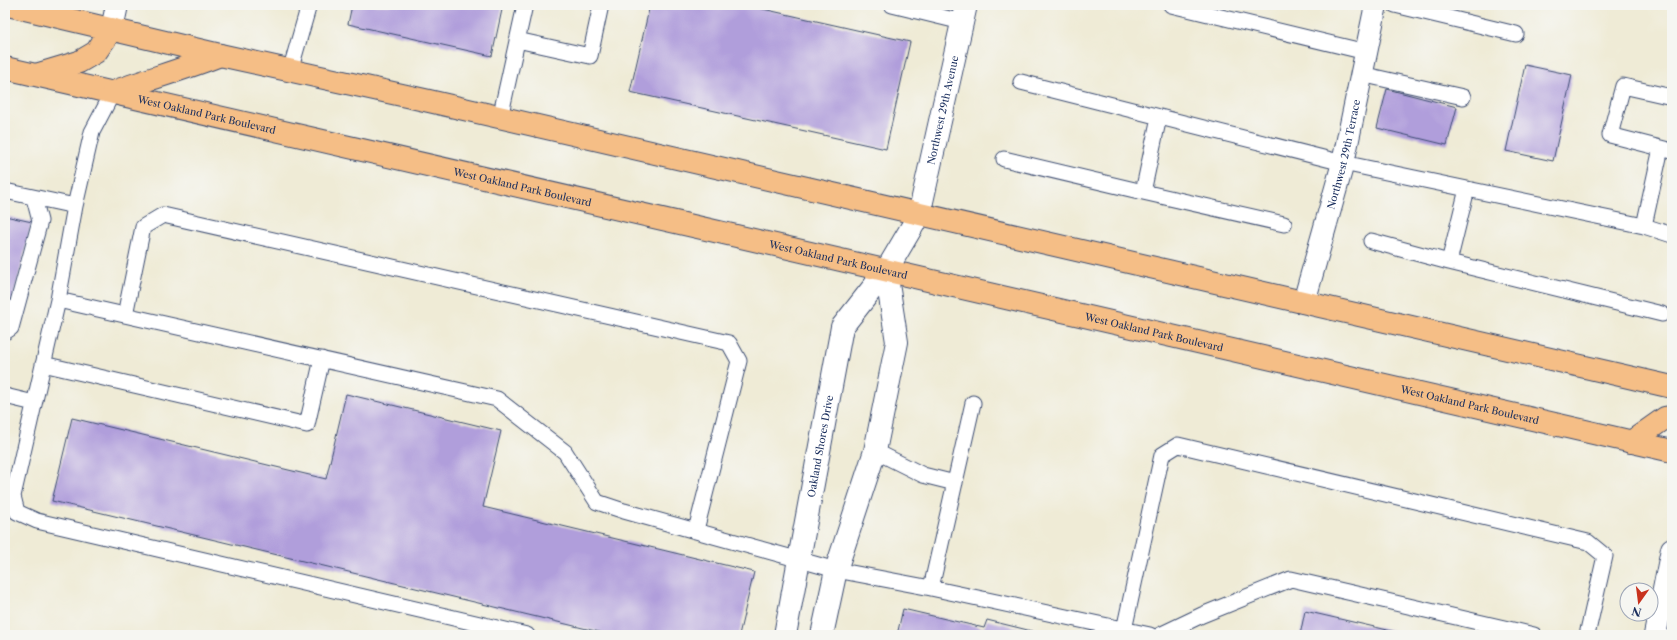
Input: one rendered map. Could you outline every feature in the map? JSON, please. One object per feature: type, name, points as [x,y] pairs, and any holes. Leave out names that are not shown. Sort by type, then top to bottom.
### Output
[{"type":"main road","points":[[8,5],[220,55],[1672,387]]},
{"type":"main road","points":[[36,75],[79,62],[96,52],[112,29]]},
{"type":"main road","points":[[113,92],[167,73],[188,68],[220,55]]},
{"type":"main road","name":"West Oakland Park Boulevard","points":[[5,68],[886,271],[1183,337],[1672,451]]},
{"type":"main road","points":[[1631,442],[1665,418],[1672,417]]},
{"type":"street","points":[[112,29],[117,5]]},
{"type":"street","name":"Northwest 29th Terrace","points":[[1304,302],[1343,163],[1376,5]]},
{"type":"street","name":"Northwest 29th Avenue","points":[[919,215],[964,13]]},
{"type":"street","name":"Oakland Shores Drive","points":[[786,635],[798,559],[842,327],[886,271],[919,215]]},
{"type":"street","points":[[822,635],[836,570],[875,451],[897,342],[886,271]]},
{"type":"street","points":[[1655,635],[1671,558]]},
{"type":"lane","points":[[290,71],[309,5]]},
{"type":"lane","points":[[500,118],[525,5]]},
{"type":"lane","points":[[517,40],[590,56],[601,5]]},
{"type":"lane","points":[[892,5],[964,13]]},
{"type":"lane","points":[[1171,5],[1366,52]]},
{"type":"lane","points":[[1395,5],[1516,34]]},
{"type":"lane","points":[[1361,74],[1463,97]]},
{"type":"lane","points":[[1021,82],[1343,163],[1644,226],[1672,235]]},
{"type":"lane","points":[[1644,226],[1667,149],[1610,135],[1622,86],[1672,97]]},
{"type":"lane","points":[[113,92],[92,132],[58,300],[34,403],[9,495],[18,512],[37,521],[527,635]]},
{"type":"lane","points":[[1143,192],[1158,117]]},
{"type":"lane","points":[[1004,159],[1284,224]]},
{"type":"lane","points":[[1449,262],[1467,189]]},
{"type":"lane","points":[[5,191],[76,206]]},
{"type":"lane","points":[[7,329],[40,221],[34,198]]},
{"type":"lane","points":[[125,315],[143,227],[163,214],[729,343],[739,361],[696,530]]},
{"type":"lane","points":[[1371,241],[1449,262],[1662,314]]},
{"type":"lane","points":[[58,300],[497,399],[565,452],[597,502],[836,570],[931,588],[1150,635]]},
{"type":"lane","points":[[43,364],[307,425],[322,359]]},
{"type":"lane","points":[[5,396],[34,403]]},
{"type":"lane","points":[[931,588],[973,403]]},
{"type":"lane","points":[[1124,630],[1162,455],[1178,445],[1588,542],[1605,556],[1587,635]]},
{"type":"lane","points":[[875,451],[923,475],[955,483]]},
{"type":"lane","points":[[1160,635],[1291,579],[1487,630],[1534,635]]},
{"type":"building","points":[[352,5],[503,5],[492,56],[348,24]]},
{"type":"building","points":[[650,5],[745,5],[910,42],[886,149],[630,92]]},
{"type":"building","points":[[1525,65],[1572,75],[1553,161],[1506,151]]},
{"type":"building","points":[[1387,89],[1457,107],[1447,145],[1377,128]]},
{"type":"building","points":[[5,216],[32,222],[13,300],[5,298]]},
{"type":"building","points":[[346,394],[501,431],[483,507],[754,572],[739,635],[612,635],[52,501],[72,418],[326,479]]},
{"type":"building","points":[[903,609],[984,628],[987,620],[1048,635],[897,635]]},
{"type":"building","points":[[1305,611],[1405,634],[1405,635],[1300,635]]}]
